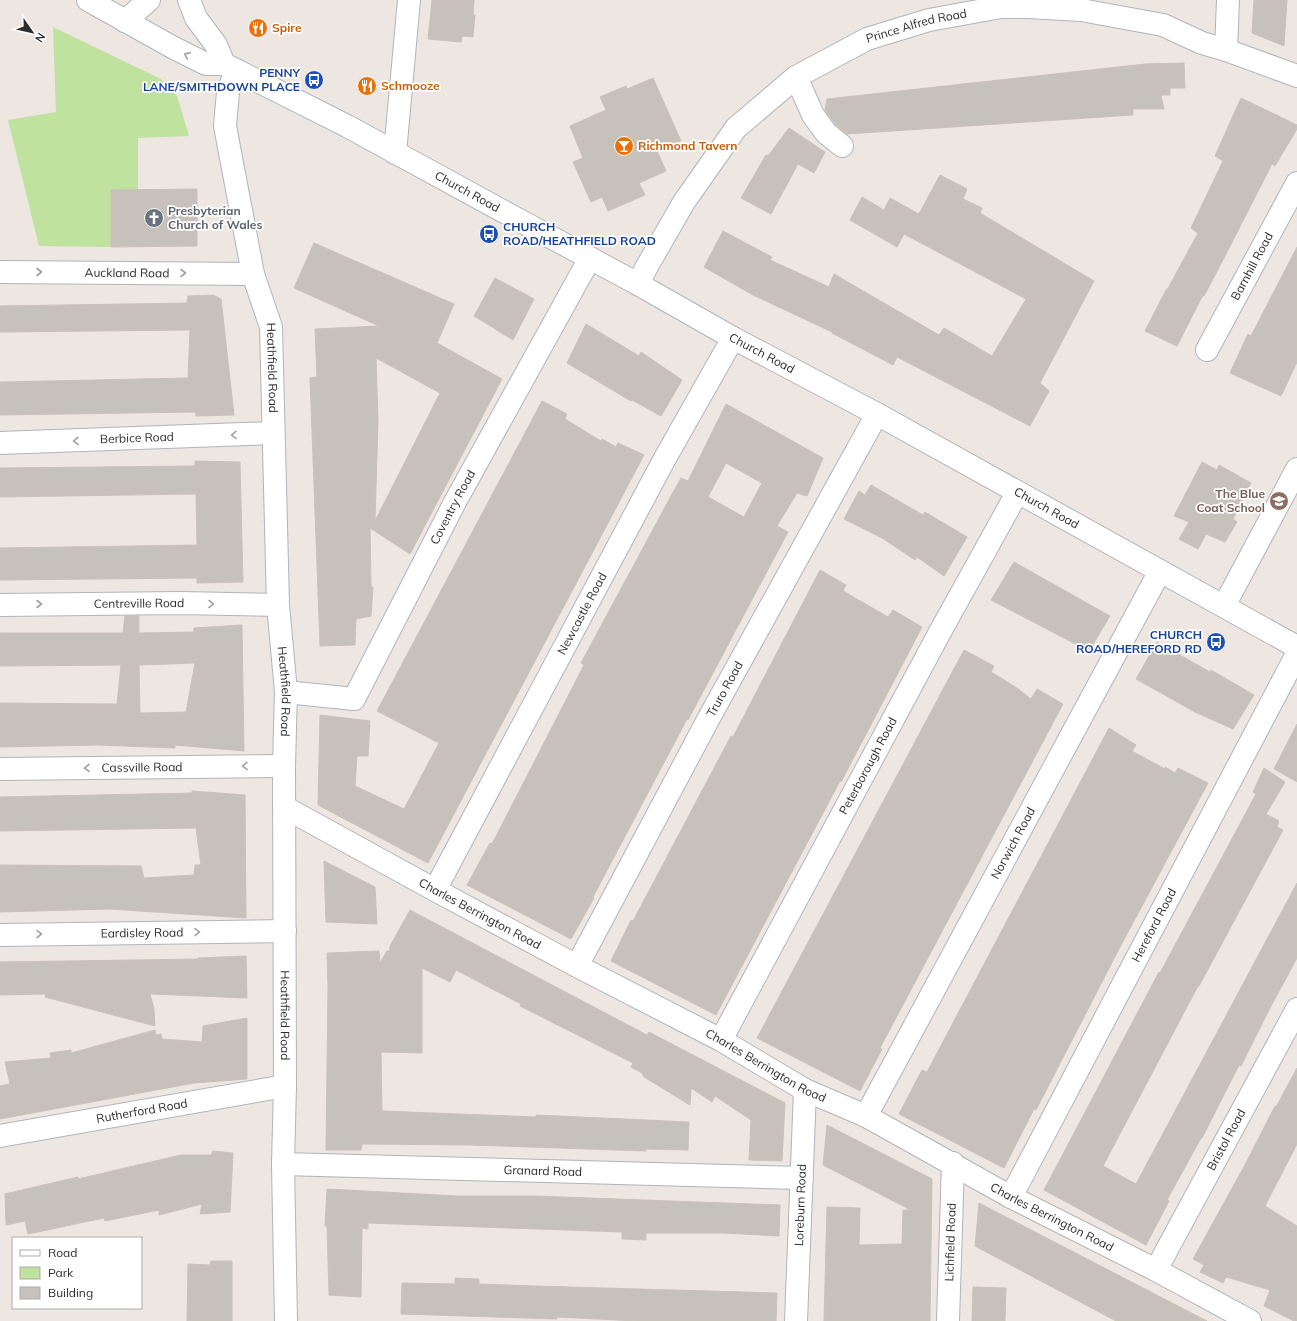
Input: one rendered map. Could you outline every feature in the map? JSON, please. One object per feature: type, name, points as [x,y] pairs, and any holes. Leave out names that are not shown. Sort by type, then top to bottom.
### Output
[{"type":"street","points":[[88,0],[206,64],[230,67]]},
{"type":"street","points":[[125,21],[149,0]]},
{"type":"street","points":[[189,0],[196,18],[230,67]]},
{"type":"street","points":[[396,153],[409,0]]},
{"type":"street","points":[[1226,50],[1228,0]]},
{"type":"street","name":"Prince Alfred Road","points":[[638,284],[684,202],[736,128],[796,77],[867,39],[929,20],[1001,7],[1081,5],[1163,25],[1202,43],[1226,50],[1297,76]]},
{"type":"street","name":"Church Road","points":[[230,67],[347,126],[638,284],[733,338],[877,414],[1017,493],[1297,646]]},
{"type":"street","name":"Heathfield Road","points":[[230,67],[225,126],[253,274],[271,327],[278,605],[286,692],[284,766],[285,1086],[283,1164],[286,1321]]},
{"type":"street","points":[[796,77],[813,115],[826,133],[842,146]]},
{"type":"street","name":"Barnhill Road","points":[[1207,350],[1297,184]]},
{"type":"street","name":"Coventry Road","points":[[286,692],[354,699],[455,502],[590,258]]},
{"type":"street","name":"Auckland Road","points":[[0,272],[253,274]]},
{"type":"street","name":"Newcastle Road","points":[[434,890],[560,657],[660,467],[733,338]]},
{"type":"street","name":"Truro Road","points":[[577,966],[710,716],[877,414]]},
{"type":"street","name":"Berbice Road","points":[[0,443],[273,433]]},
{"type":"street","points":[[1224,606],[1297,469]]},
{"type":"street","name":"Peterborough Road","points":[[721,1040],[940,632],[1017,493]]},
{"type":"street","name":"Norwich Road","points":[[866,1116],[1160,571]]},
{"type":"street","name":"Centreville Road","points":[[0,605],[180,603],[278,605]]},
{"type":"street","name":"Hereford Road","points":[[1010,1197],[1297,654]]},
{"type":"street","name":"Cassville Road","points":[[0,769],[284,766]]},
{"type":"street","name":"Charles Berrington Road","points":[[284,807],[434,890],[721,1040],[805,1090],[866,1116],[1010,1197],[1156,1270],[1250,1321]]},
{"type":"street","name":"Eardisley Road","points":[[0,935],[285,931]]},
{"type":"street","name":"Bristol Road","points":[[1156,1270],[1297,1009]]},
{"type":"street","name":"Rutherford Road","points":[[0,1136],[285,1086]]},
{"type":"street","name":"Loreburn Road","points":[[796,1321],[805,1090]]},
{"type":"street","name":"Granard Road","points":[[283,1164],[802,1178]]},
{"type":"street","name":"Lichfield Road","points":[[948,1321],[953,1164]]},
{"type":"green space","points":[[53,27],[161,79],[177,96],[189,136],[138,138],[138,190],[111,190],[111,247],[39,246],[8,120],[56,112]]},
{"type":"building","points":[[432,0],[474,0],[473,15],[475,15],[473,37],[462,36],[461,42],[428,39]]},
{"type":"building","points":[[1254,0],[1287,0],[1284,46],[1252,33]]},
{"type":"building","points":[[1184,63],[1185,88],[1170,88],[1170,95],[1161,95],[1164,109],[1133,109],[1133,115],[847,134],[835,124],[825,110],[827,99],[1145,64]]},
{"type":"building","name":"Richmond Tavern","points":[[653,78],[681,141],[657,151],[666,171],[639,183],[645,195],[608,211],[602,197],[591,202],[573,162],[583,158],[570,126],[606,110],[600,97],[626,86],[627,89]]},
{"type":"building","points":[[1241,98],[1297,125],[1297,129],[1275,166],[1272,164],[1177,346],[1145,331],[1198,233],[1191,228],[1223,161],[1215,156]]},
{"type":"building","points":[[789,128],[825,152],[814,173],[798,164],[771,214],[741,198],[766,155],[768,156]]},
{"type":"building","points":[[940,175],[967,189],[963,199],[982,208],[980,213],[1094,281],[1040,383],[1049,391],[1030,426],[897,357],[893,365],[832,332],[753,295],[704,267],[723,231],[772,257],[770,260],[829,287],[834,274],[939,335],[944,328],[992,356],[1026,299],[904,234],[897,247],[850,220],[862,197],[884,210],[890,198],[919,214]]},
{"type":"building","name":"Presbyterian Church of Wales","points":[[197,189],[197,246],[111,247],[111,190]]},
{"type":"building","points":[[314,243],[454,304],[437,343],[502,379],[410,554],[370,528],[371,587],[373,587],[371,616],[356,619],[355,645],[320,646],[310,378],[317,377],[315,329],[379,326],[294,288]],"holes":[[[376,358],[440,393],[375,521],[378,421]]]},
{"type":"building","points":[[1297,247],[1297,362],[1281,396],[1230,373],[1248,334],[1251,336]]},
{"type":"building","points":[[495,278],[534,299],[513,340],[474,316]]},
{"type":"building","points":[[213,295],[221,299],[234,415],[196,416],[196,412],[0,415],[0,382],[188,378],[190,330],[0,332],[0,306],[187,303],[188,296]]},
{"type":"building","points":[[586,324],[639,356],[641,352],[682,380],[661,416],[632,400],[631,401],[567,363]]},
{"type":"building","points":[[542,401],[567,414],[565,419],[601,441],[602,439],[616,447],[618,443],[644,455],[428,863],[318,805],[320,715],[370,721],[368,756],[357,756],[355,786],[404,809],[439,743],[377,711]]},
{"type":"building","points":[[726,404],[823,458],[807,496],[797,493],[777,526],[788,532],[571,939],[467,885],[490,843],[492,844],[584,665],[581,663],[671,496],[681,478],[688,481]],"holes":[[[726,463],[762,483],[744,517],[708,497]]]},
{"type":"building","points":[[195,461],[240,462],[243,582],[197,583],[197,578],[0,580],[0,548],[197,545],[196,494],[0,497],[0,468],[195,466]]},
{"type":"building","points":[[1202,462],[1217,470],[1219,465],[1251,483],[1233,519],[1237,522],[1225,542],[1206,534],[1198,549],[1179,539],[1189,522],[1174,516]]},
{"type":"building","points":[[871,485],[923,515],[925,512],[967,537],[944,576],[917,557],[915,560],[882,538],[844,519],[859,491],[865,495]]},
{"type":"building","points":[[1014,562],[1110,616],[1089,651],[991,600]]},
{"type":"building","points":[[820,570],[846,585],[843,591],[888,617],[893,610],[922,627],[716,1015],[611,961],[631,920],[633,921],[731,736],[733,737]]},
{"type":"building","points":[[125,616],[139,616],[139,633],[194,632],[194,628],[242,625],[244,751],[175,745],[175,748],[98,745],[0,747],[0,703],[117,704],[121,665],[0,666],[0,633],[123,633]],"holes":[[[195,663],[186,712],[140,713],[139,665]]]},
{"type":"building","points":[[1157,642],[1210,672],[1211,670],[1254,695],[1233,729],[1195,712],[1136,679]]},
{"type":"building","points":[[964,650],[994,666],[991,672],[1017,688],[1031,699],[1037,689],[1063,704],[880,1048],[882,1049],[860,1091],[757,1038]]},
{"type":"building","points":[[1297,724],[1297,782],[1274,769]]},
{"type":"building","points":[[1109,728],[1136,745],[1132,751],[1165,769],[1165,767],[1175,773],[1178,768],[1208,783],[1004,1168],[899,1114],[922,1070],[927,1072]]},
{"type":"building","points":[[1264,768],[1285,782],[1266,814],[1279,821],[1277,827],[1283,830],[1198,986],[1103,1166],[1136,1184],[1297,883],[1297,958],[1241,1066],[1239,1065],[1202,1138],[1167,1200],[1169,1201],[1146,1245],[1044,1190],[1159,972],[1160,973],[1256,794],[1253,792]]},
{"type":"building","points":[[192,791],[245,795],[246,918],[109,909],[0,912],[0,865],[141,866],[144,878],[194,875],[195,865],[201,865],[196,828],[0,831],[0,797],[192,793]]},
{"type":"building","points":[[324,861],[375,887],[377,924],[326,922]]},
{"type":"building","points":[[410,910],[647,1035],[649,1032],[785,1103],[782,1161],[749,1160],[751,1120],[715,1096],[712,1102],[691,1088],[690,1105],[644,1077],[642,1073],[631,1067],[633,1063],[520,1006],[521,1004],[456,970],[450,982],[422,968],[422,1053],[381,1052],[382,1111],[536,1117],[536,1115],[689,1122],[688,1150],[646,1149],[646,1151],[471,1145],[362,1144],[361,1150],[326,1150],[327,953],[379,951],[380,963],[387,951],[390,951],[390,946]]},
{"type":"building","points":[[246,956],[247,998],[150,994],[154,1009],[155,1026],[45,997],[46,994],[0,995],[0,962],[198,959]]},
{"type":"building","points":[[247,1018],[247,1079],[194,1083],[0,1119],[0,1086],[10,1084],[5,1062],[51,1058],[50,1053],[71,1050],[71,1053],[155,1030],[156,1035],[161,1034],[162,1039],[202,1042],[203,1026]]},
{"type":"building","points":[[1297,1068],[1297,1144],[1265,1206],[1297,1226],[1297,1321],[1294,1321],[1264,1306],[1270,1290],[1226,1277],[1223,1283],[1200,1272],[1204,1265],[1193,1259]]},
{"type":"building","points":[[827,1125],[932,1179],[930,1321],[824,1321],[827,1207],[860,1208],[859,1245],[902,1244],[903,1210],[911,1210],[823,1165]]},
{"type":"building","points":[[213,1151],[233,1153],[230,1212],[200,1214],[202,1204],[159,1215],[159,1210],[105,1221],[104,1218],[28,1234],[25,1221],[6,1225],[5,1194],[181,1155],[211,1155]]},
{"type":"building","points":[[327,1189],[457,1196],[535,1196],[780,1205],[779,1236],[724,1233],[646,1233],[646,1240],[622,1239],[622,1232],[368,1223],[368,1229],[362,1228],[361,1297],[329,1295],[327,1226],[325,1226]]},
{"type":"building","points":[[979,1203],[1207,1321],[1116,1321],[975,1246]]},
{"type":"building","points":[[211,1261],[232,1261],[232,1321],[187,1321],[188,1264],[210,1265]]},
{"type":"building","points":[[455,1278],[479,1279],[479,1284],[777,1293],[776,1321],[636,1321],[557,1317],[557,1319],[401,1314],[402,1283],[455,1284]]},
{"type":"building","points":[[973,1287],[1006,1288],[1005,1321],[972,1321]]},
{"type":"place","name":"Spire","points":[[258,28]]},
{"type":"place","name":"PENNY LANE/SMITHDOWN PLACE","points":[[314,80]]},
{"type":"place","name":"Schmooze","points":[[367,86]]},
{"type":"place","name":"Richmond Tavern","points":[[624,146]]},
{"type":"place","name":"Presbyterian Church of Wales","points":[[154,218]]},
{"type":"place","name":"CHURCH ROAD/HEATHFIELD ROAD","points":[[489,234]]},
{"type":"place","name":"The Blue Coat School","points":[[1279,501]]},
{"type":"place","name":"CHURCH ROAD/HEREFORD RD","points":[[1216,642]]}]
